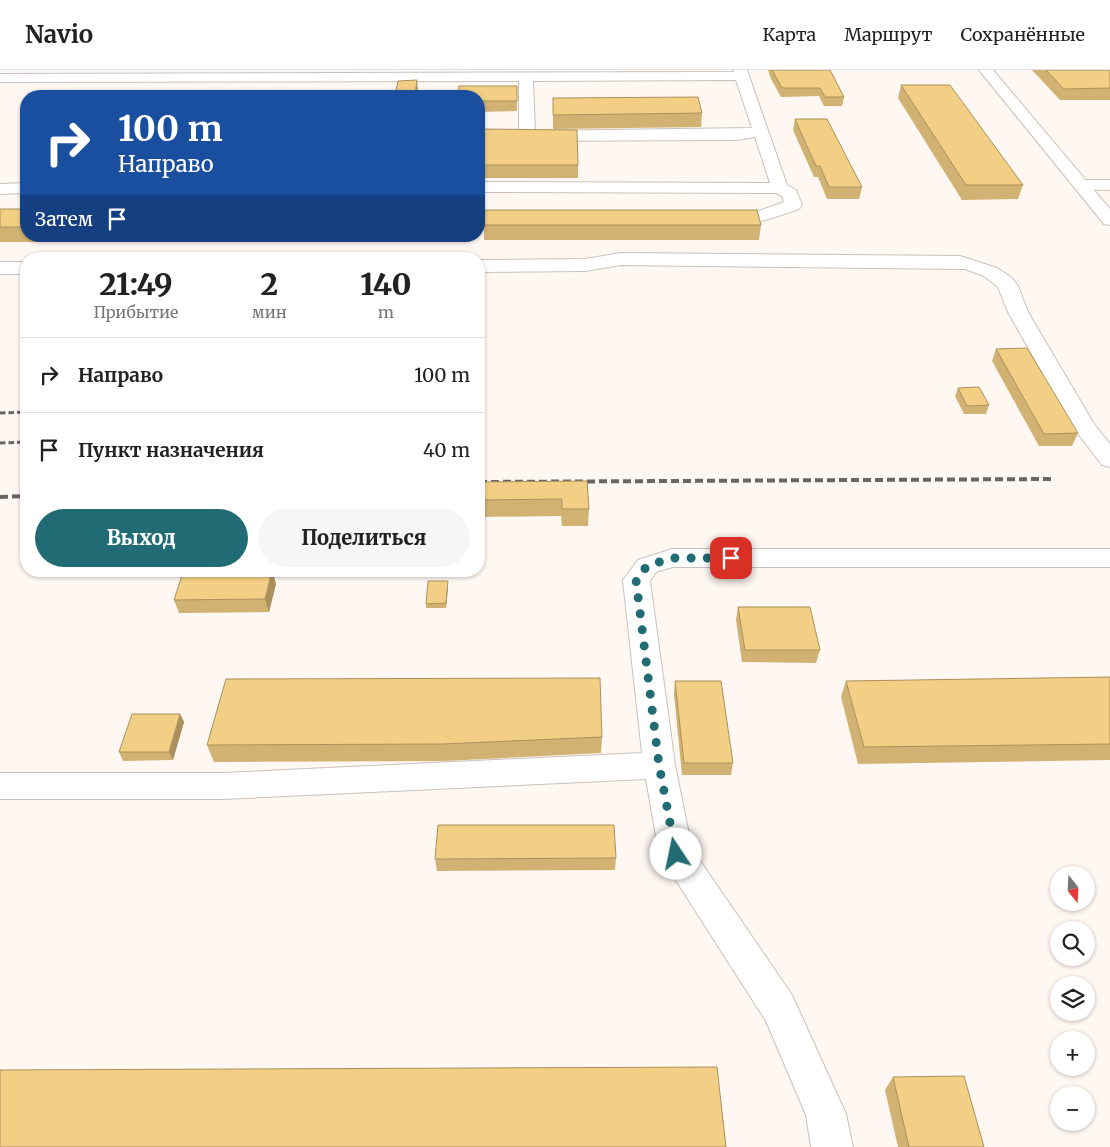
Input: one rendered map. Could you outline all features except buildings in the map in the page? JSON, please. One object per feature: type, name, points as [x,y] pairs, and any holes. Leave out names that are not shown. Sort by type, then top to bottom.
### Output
[{"type":"main road","points":[[986,70],[1110,220]]},
{"type":"main road","points":[[0,78],[201,74],[526,76],[741,73],[780,188]]},
{"type":"main road","points":[[190,90],[201,74]]},
{"type":"main road","points":[[526,76],[527,136]]},
{"type":"main road","points":[[485,136],[736,135],[762,132]]},
{"type":"main road","points":[[1082,185],[1110,186]]},
{"type":"main road","points":[[485,187],[780,188],[790,194],[793,205],[755,218],[706,218]]},
{"type":"main road","points":[[0,189],[20,188]]},
{"type":"main road","points":[[485,218],[542,218]]},
{"type":"main road","points":[[485,266],[585,265],[622,259],[960,262],[992,270],[1015,294],[1018,312],[1084,427],[1110,460]]},
{"type":"main road","points":[[0,268],[20,268]]},
{"type":"main road","points":[[832,1147],[826,1114],[779,1008],[676,854],[659,765],[636,580],[647,566],[672,558],[1110,558]]},
{"type":"main road","points":[[0,786],[223,786],[659,765]]},
{"type":"railway","points":[[0,413],[20,412]]},
{"type":"railway","points":[[0,443],[20,442]]},
{"type":"railway","points":[[485,482],[1054,479]]},
{"type":"railway","points":[[0,497],[20,496]]},
{"type":"route","points":[[676,854],[659,765],[636,580],[647,566],[672,558],[731,558]]}]
